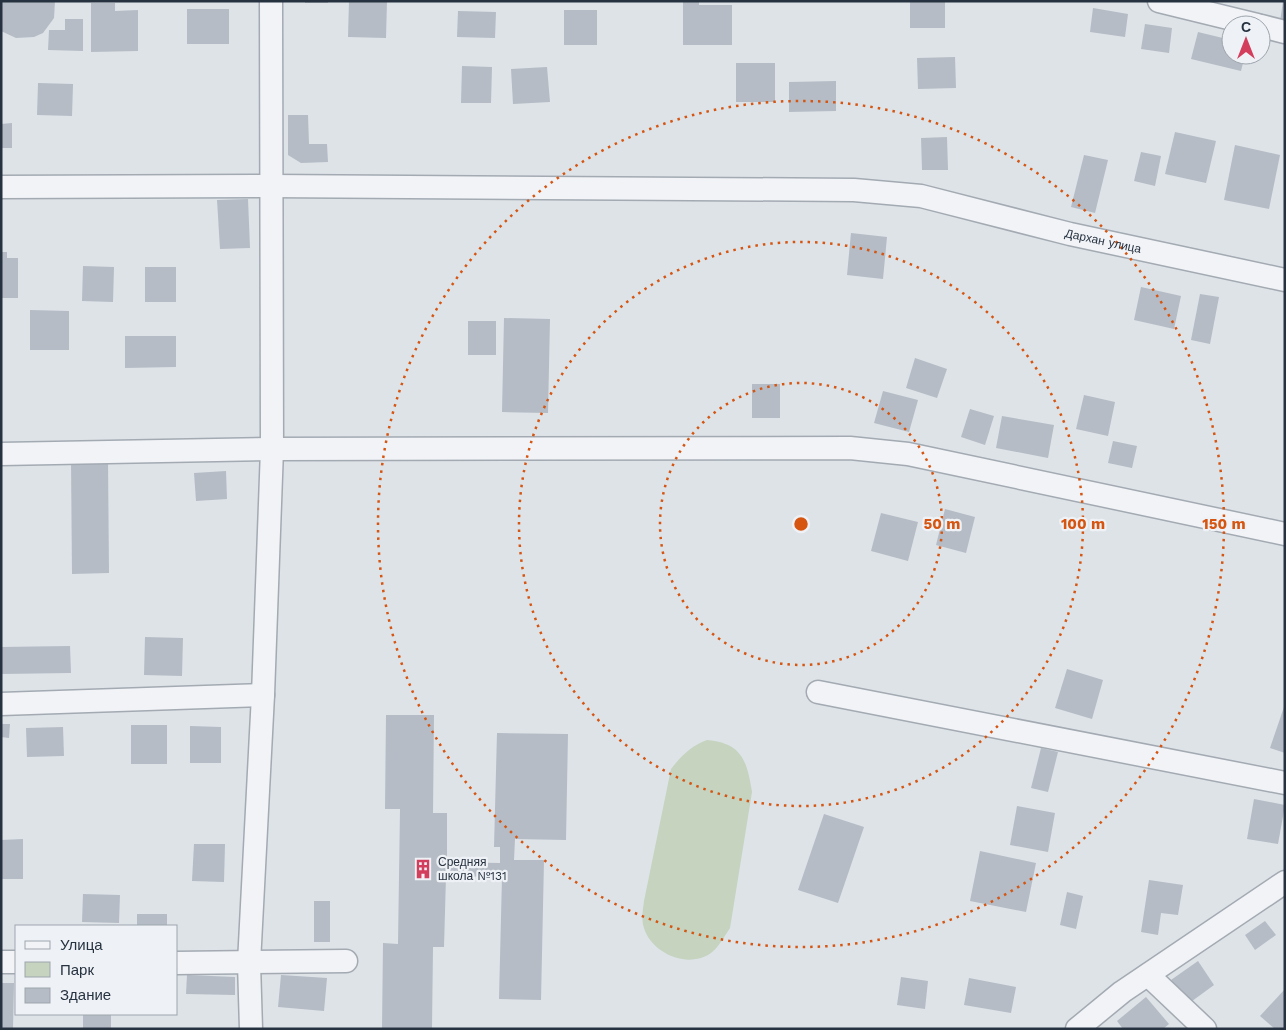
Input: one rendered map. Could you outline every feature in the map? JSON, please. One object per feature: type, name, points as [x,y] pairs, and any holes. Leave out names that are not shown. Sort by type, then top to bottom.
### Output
[{"type":"street","points":[[251,1029],[248,963],[263,695],[272,449],[271,1]]},
{"type":"street","points":[[1159,1],[1221,16]]},
{"type":"street","points":[[1271,28],[1285,32]]},
{"type":"street","name":"Дархан улица","points":[[1,187],[271,186],[854,190],[921,196],[1070,234],[1285,280]]},
{"type":"street","points":[[1,454],[272,449],[850,448],[908,454],[1285,534]]},
{"type":"street","points":[[818,692],[1285,783]]},
{"type":"street","points":[[1,704],[263,695]]},
{"type":"street","points":[[1077,1029],[1122,992],[1285,882]]},
{"type":"street","points":[[178,962],[346,961]]},
{"type":"street","points":[[1,962],[15,962]]},
{"type":"street","points":[[1148,975],[1204,1029]]},
{"type":"green space","points":[[707,740],[728,745],[741,756],[748,771],[752,792],[730,928],[711,953],[699,959],[689,960],[661,951],[654,944],[644,928],[643,911],[671,769],[687,752]]},
{"type":"building","points":[[1,1],[55,1],[54,18],[43,33],[34,37],[16,38],[1,31]]},
{"type":"building","points":[[305,1],[328,1],[328,3],[305,3]]},
{"type":"building","points":[[349,1],[387,1],[386,38],[348,37]]},
{"type":"building","points":[[683,1],[699,1],[699,5],[732,5],[732,45],[683,45]]},
{"type":"building","points":[[910,1],[945,1],[945,28],[910,28]]},
{"type":"building","points":[[1283,1],[1285,1],[1285,22],[1280,22]]},
{"type":"building","points":[[91,3],[115,3],[115,11],[138,10],[138,51],[91,52]]},
{"type":"building","points":[[1093,8],[1128,14],[1125,37],[1090,32]]},
{"type":"building","points":[[187,9],[229,9],[229,44],[187,44]]},
{"type":"building","points":[[564,10],[597,10],[597,45],[564,45]]},
{"type":"building","points":[[458,11],[496,12],[495,38],[457,37]]},
{"type":"building","points":[[65,19],[83,19],[83,51],[48,50],[49,30],[65,30]]},
{"type":"building","points":[[1145,24],[1172,28],[1169,53],[1141,49]]},
{"type":"building","points":[[1198,32],[1221,38],[1221,65],[1242,65],[1241,71],[1191,59]]},
{"type":"building","points":[[955,57],[956,88],[918,89],[917,58]]},
{"type":"building","points":[[736,63],[775,63],[775,102],[736,102]]},
{"type":"building","points":[[462,66],[492,67],[491,103],[461,103]]},
{"type":"building","points":[[547,67],[550,102],[513,104],[511,69]]},
{"type":"building","points":[[836,81],[836,111],[789,112],[789,82]]},
{"type":"building","points":[[38,83],[73,84],[72,116],[37,115]]},
{"type":"building","points":[[288,115],[308,115],[309,144],[327,144],[328,162],[301,163],[288,155]]},
{"type":"building","points":[[12,123],[12,148],[1,148],[1,124]]},
{"type":"building","points":[[1175,132],[1216,141],[1206,183],[1165,174]]},
{"type":"building","points":[[947,137],[948,170],[922,170],[921,138]]},
{"type":"building","points":[[1235,145],[1280,155],[1269,209],[1224,200]]},
{"type":"building","points":[[1141,152],[1161,156],[1155,186],[1134,181]]},
{"type":"building","points":[[1084,155],[1108,160],[1095,213],[1071,207]]},
{"type":"building","points":[[248,199],[250,248],[220,249],[217,200]]},
{"type":"building","points":[[851,233],[887,237],[883,279],[847,275]]},
{"type":"building","points":[[1,252],[7,252],[7,258],[18,258],[18,298],[1,298]]},
{"type":"building","points":[[83,266],[114,267],[113,302],[82,301]]},
{"type":"building","points":[[145,267],[176,267],[176,302],[145,302]]},
{"type":"building","points":[[1141,287],[1181,296],[1174,329],[1134,320]]},
{"type":"building","points":[[1200,294],[1219,297],[1210,344],[1191,340]]},
{"type":"building","points":[[30,310],[69,311],[69,350],[30,350]]},
{"type":"building","points":[[504,318],[550,319],[548,413],[502,412]]},
{"type":"building","points":[[468,321],[496,321],[496,355],[468,355]]},
{"type":"building","points":[[125,336],[176,336],[176,367],[125,368]]},
{"type":"building","points":[[915,358],[947,369],[937,398],[906,388]]},
{"type":"building","points":[[752,384],[780,384],[780,418],[752,418]]},
{"type":"building","points":[[883,391],[918,400],[909,432],[874,423]]},
{"type":"building","points":[[1084,395],[1115,402],[1108,436],[1076,429]]},
{"type":"building","points":[[970,409],[994,416],[985,445],[961,437]]},
{"type":"building","points":[[1002,416],[1054,425],[1048,458],[996,448]]},
{"type":"building","points":[[1113,441],[1137,446],[1132,468],[1108,463]]},
{"type":"building","points":[[71,460],[108,460],[109,573],[72,574]]},
{"type":"building","points":[[226,471],[227,499],[196,501],[194,473]]},
{"type":"building","points":[[945,509],[975,517],[966,553],[936,545]]},
{"type":"building","points":[[881,513],[918,522],[908,561],[871,551]]},
{"type":"building","points":[[145,637],[183,638],[182,676],[144,675]]},
{"type":"building","points":[[70,646],[71,673],[1,674],[1,647]]},
{"type":"building","points":[[1067,669],[1103,680],[1092,719],[1055,708]]},
{"type":"building","points":[[1285,704],[1285,753],[1270,748]]},
{"type":"building","points":[[386,715],[434,715],[433,813],[447,813],[447,862],[500,863],[500,847],[494,847],[497,733],[568,734],[566,840],[515,839],[514,860],[544,860],[541,1000],[499,999],[502,877],[446,876],[444,947],[433,947],[432,1029],[382,1029],[383,943],[398,944],[400,809],[385,809]]},
{"type":"building","points":[[1,724],[10,724],[9,738],[1,737]]},
{"type":"building","points":[[131,725],[167,725],[167,764],[131,764]]},
{"type":"building","points":[[190,726],[221,727],[221,763],[190,763]]},
{"type":"building","points":[[63,727],[64,756],[27,757],[26,728]]},
{"type":"building","points":[[1041,748],[1058,752],[1048,792],[1031,788]]},
{"type":"building","points":[[1254,799],[1285,805],[1278,844],[1247,839]]},
{"type":"building","points":[[1017,806],[1055,813],[1048,852],[1010,845]]},
{"type":"building","points":[[824,814],[864,827],[838,903],[798,890]]},
{"type":"building","points":[[23,839],[23,879],[1,879],[1,840]]},
{"type":"building","points":[[194,844],[225,844],[224,882],[192,881]]},
{"type":"building","points":[[980,851],[1036,863],[1026,912],[970,901]]},
{"type":"building","points":[[1149,880],[1183,885],[1178,915],[1161,913],[1158,935],[1141,932]]},
{"type":"building","points":[[1067,892],[1083,896],[1076,929],[1060,925]]},
{"type":"building","points":[[83,894],[120,895],[119,923],[82,922]]},
{"type":"building","points":[[314,901],[330,901],[330,942],[314,942]]},
{"type":"building","points":[[137,914],[167,914],[167,925],[137,925]]},
{"type":"building","points":[[1265,921],[1276,935],[1255,950],[1245,935]]},
{"type":"building","points":[[1198,961],[1214,985],[1188,1004],[1171,980]]},
{"type":"building","points":[[187,975],[235,977],[235,995],[186,994]]},
{"type":"building","points":[[281,975],[327,978],[324,1011],[278,1007]]},
{"type":"building","points":[[901,977],[928,981],[925,1009],[897,1005]]},
{"type":"building","points":[[969,978],[1016,987],[1011,1013],[964,1005]]},
{"type":"building","points":[[1,983],[14,983],[13,1028],[1,1028]]},
{"type":"building","points":[[1285,989],[1285,1029],[1275,1029],[1260,1016]]},
{"type":"building","points":[[1146,997],[1169,1024],[1163,1029],[1123,1029],[1117,1021]]},
{"type":"building","points":[[83,1015],[111,1015],[111,1029],[83,1029]]},
{"type":"place","name":"Средняя школа №131","points":[[423,869]]}]
